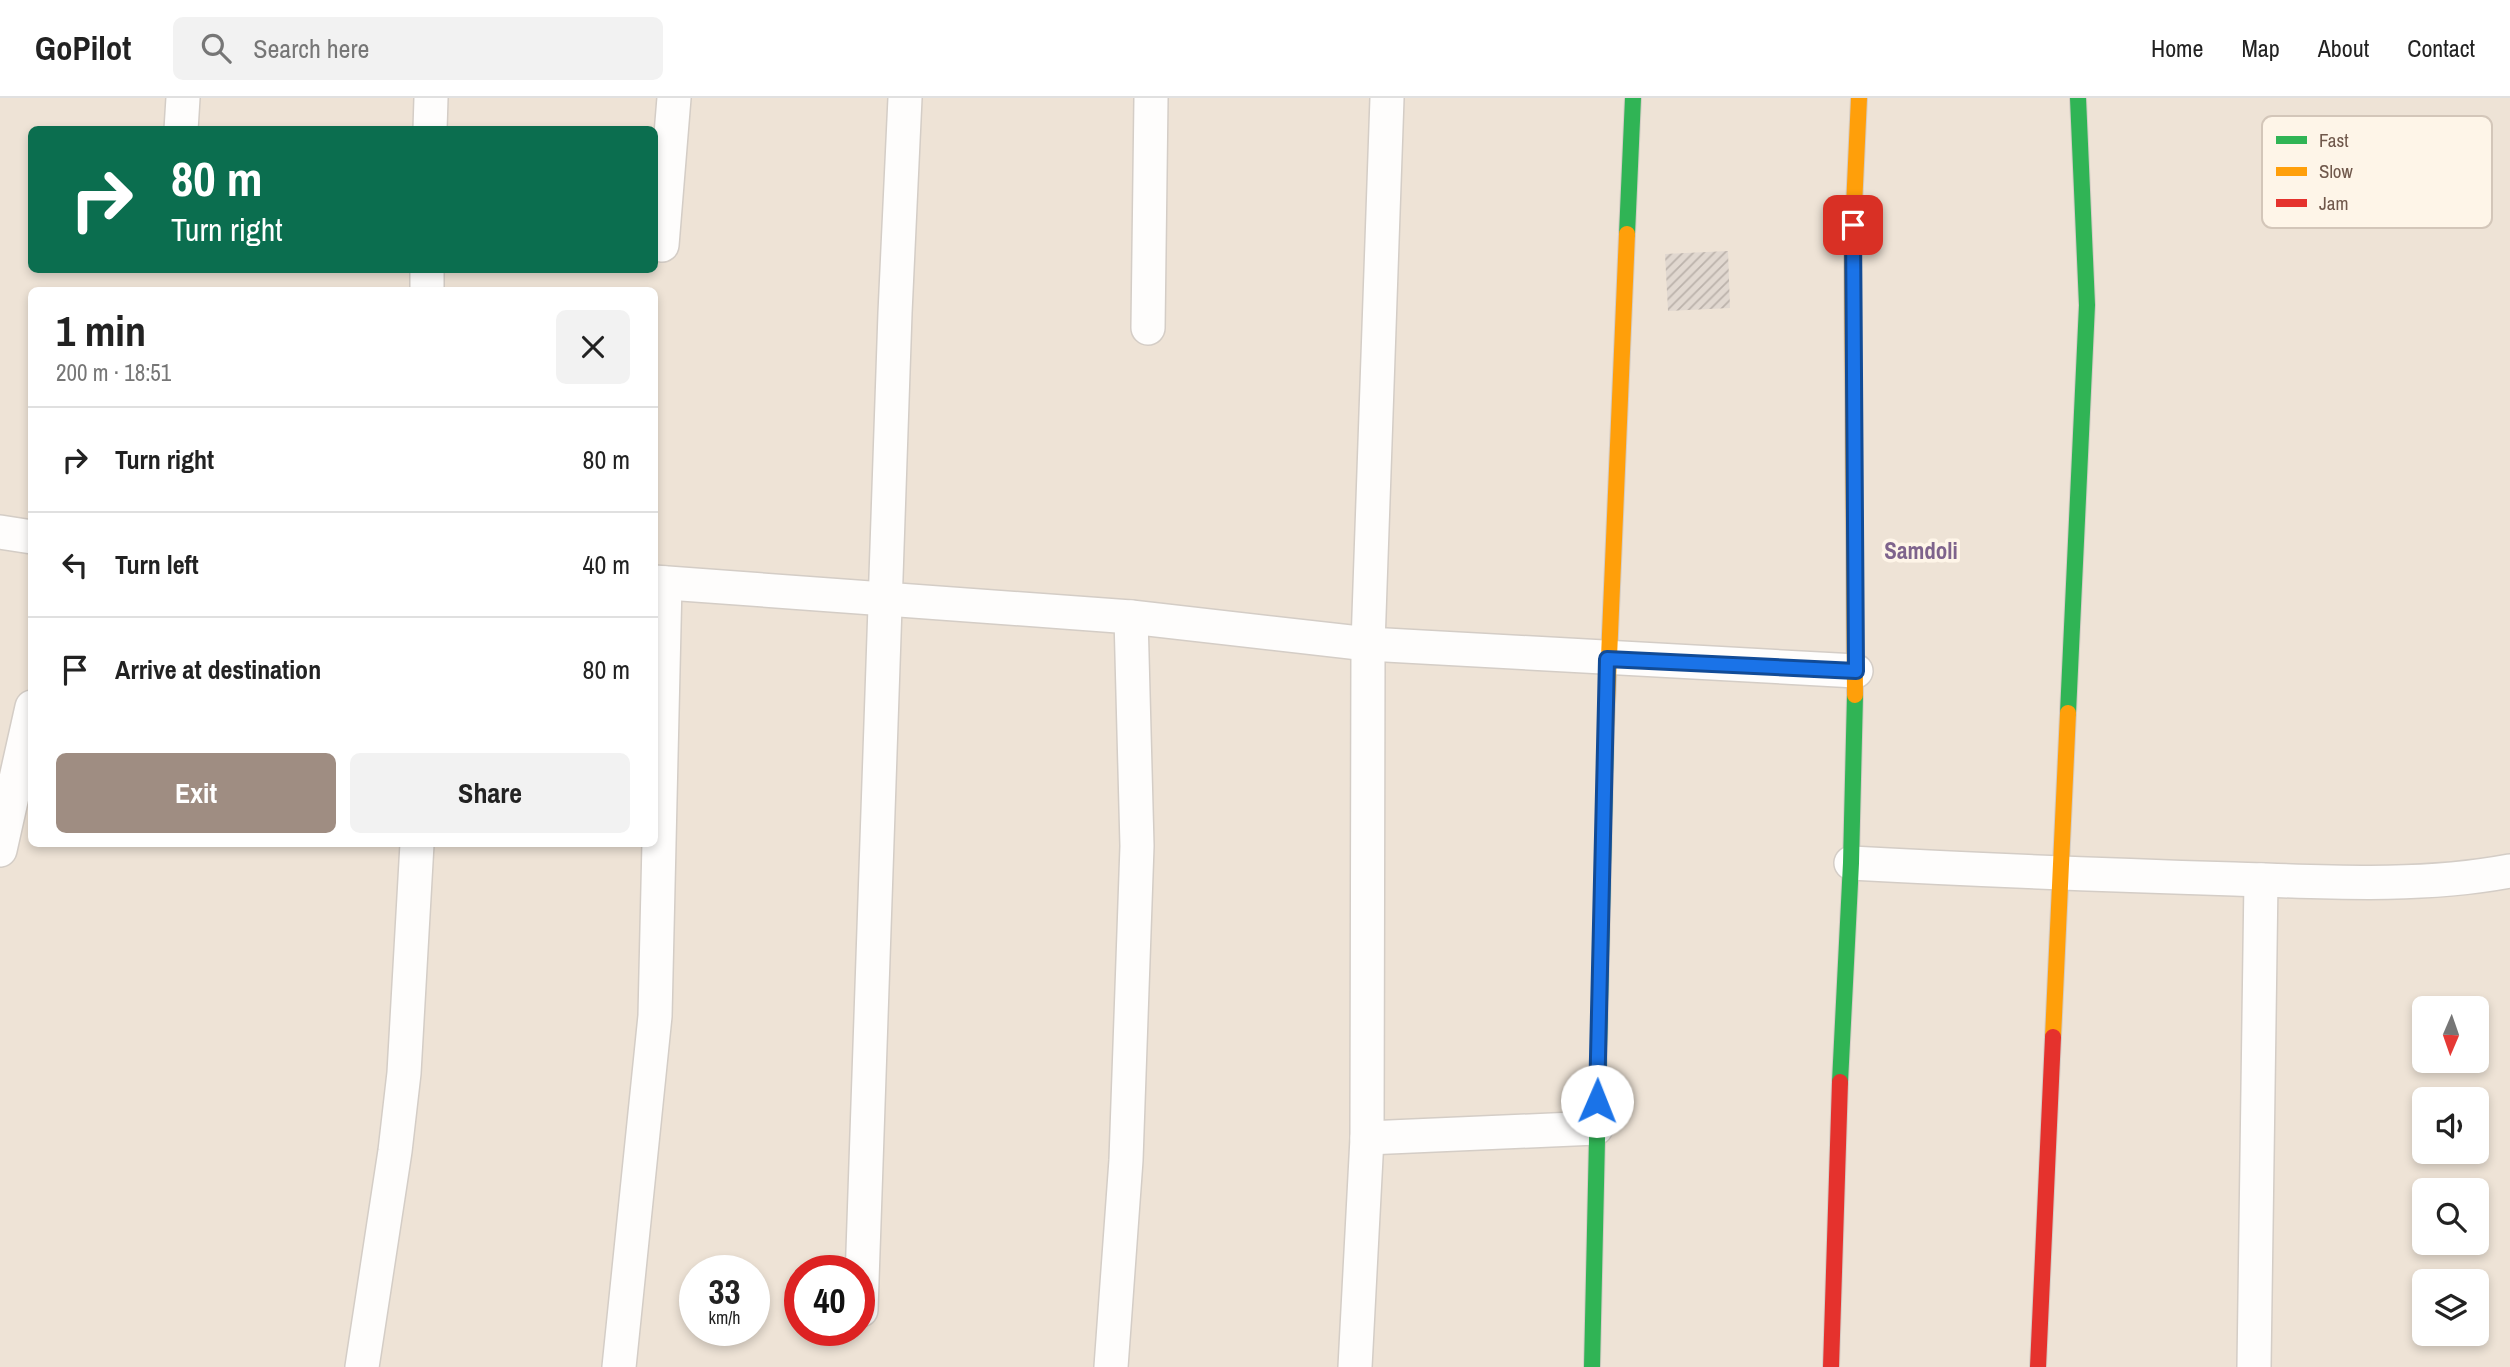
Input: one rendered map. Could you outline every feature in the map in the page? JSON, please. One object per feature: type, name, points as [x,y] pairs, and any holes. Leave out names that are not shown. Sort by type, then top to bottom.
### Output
[{"type":"street","points":[[181,126],[183,98]]},
{"type":"street","points":[[430,126],[431,98]]},
{"type":"street","points":[[662,244],[674,98]]},
{"type":"street","points":[[863,1255],[905,98]]},
{"type":"street","points":[[1148,328],[1151,98]]},
{"type":"street","points":[[1355,1367],[1367,1138],[1368,644],[1387,98]]},
{"type":"street","points":[[1592,1367],[1607,659],[1633,98]]},
{"type":"street","points":[[1831,1367],[1856,671],[1852,250],[1859,98]]},
{"type":"street","points":[[2038,1367],[2087,305],[2078,98]]},
{"type":"street","points":[[0,532],[28,536]]},
{"type":"street","points":[[658,727],[660,583],[885,597],[1131,617],[1368,644],[1856,671]]},
{"type":"street","points":[[1111,1367],[1126,1160],[1137,846],[1131,617]]},
{"type":"street","points":[[0,850],[28,725]]},
{"type":"street","points":[[362,1367],[395,1151],[404,1073],[416,847]]},
{"type":"street","points":[[619,1367],[654,1016],[656,847]]},
{"type":"street","points":[[1851,863],[2061,874],[2380,884],[2487,876],[2510,871]]},
{"type":"street","points":[[2254,1367],[2261,880]]},
{"type":"street","points":[[1367,1138],[1596,1128]]},
{"type":"shaded area","points":[[0,98],[2510,98],[2510,1367],[0,1367]]},
{"type":"building","points":[[1728,251],[1730,308],[1668,311],[1665,254]]},
{"type":"traffic: fast","points":[[1627,234],[1633,98]]},
{"type":"traffic: fast","points":[[2068,713],[2087,305],[2078,98]]},
{"type":"traffic: fast","points":[[1840,1082],[1851,863],[1855,695]]},
{"type":"traffic: fast","points":[[1592,1367],[1606,728]]},
{"type":"traffic: slow","points":[[1855,695],[1852,250],[1859,98]]},
{"type":"traffic: slow","points":[[1606,728],[1627,234]]},
{"type":"traffic: slow","points":[[2053,1037],[2068,713]]},
{"type":"traffic: jam","points":[[2038,1367],[2053,1037]]},
{"type":"traffic: jam","points":[[1831,1367],[1840,1082]]},
{"type":"district","name":"Samdoli","points":[[1921,551]]},
{"type":"route","points":[[1597,1101],[1607,659],[1856,671],[1853,225]]}]
